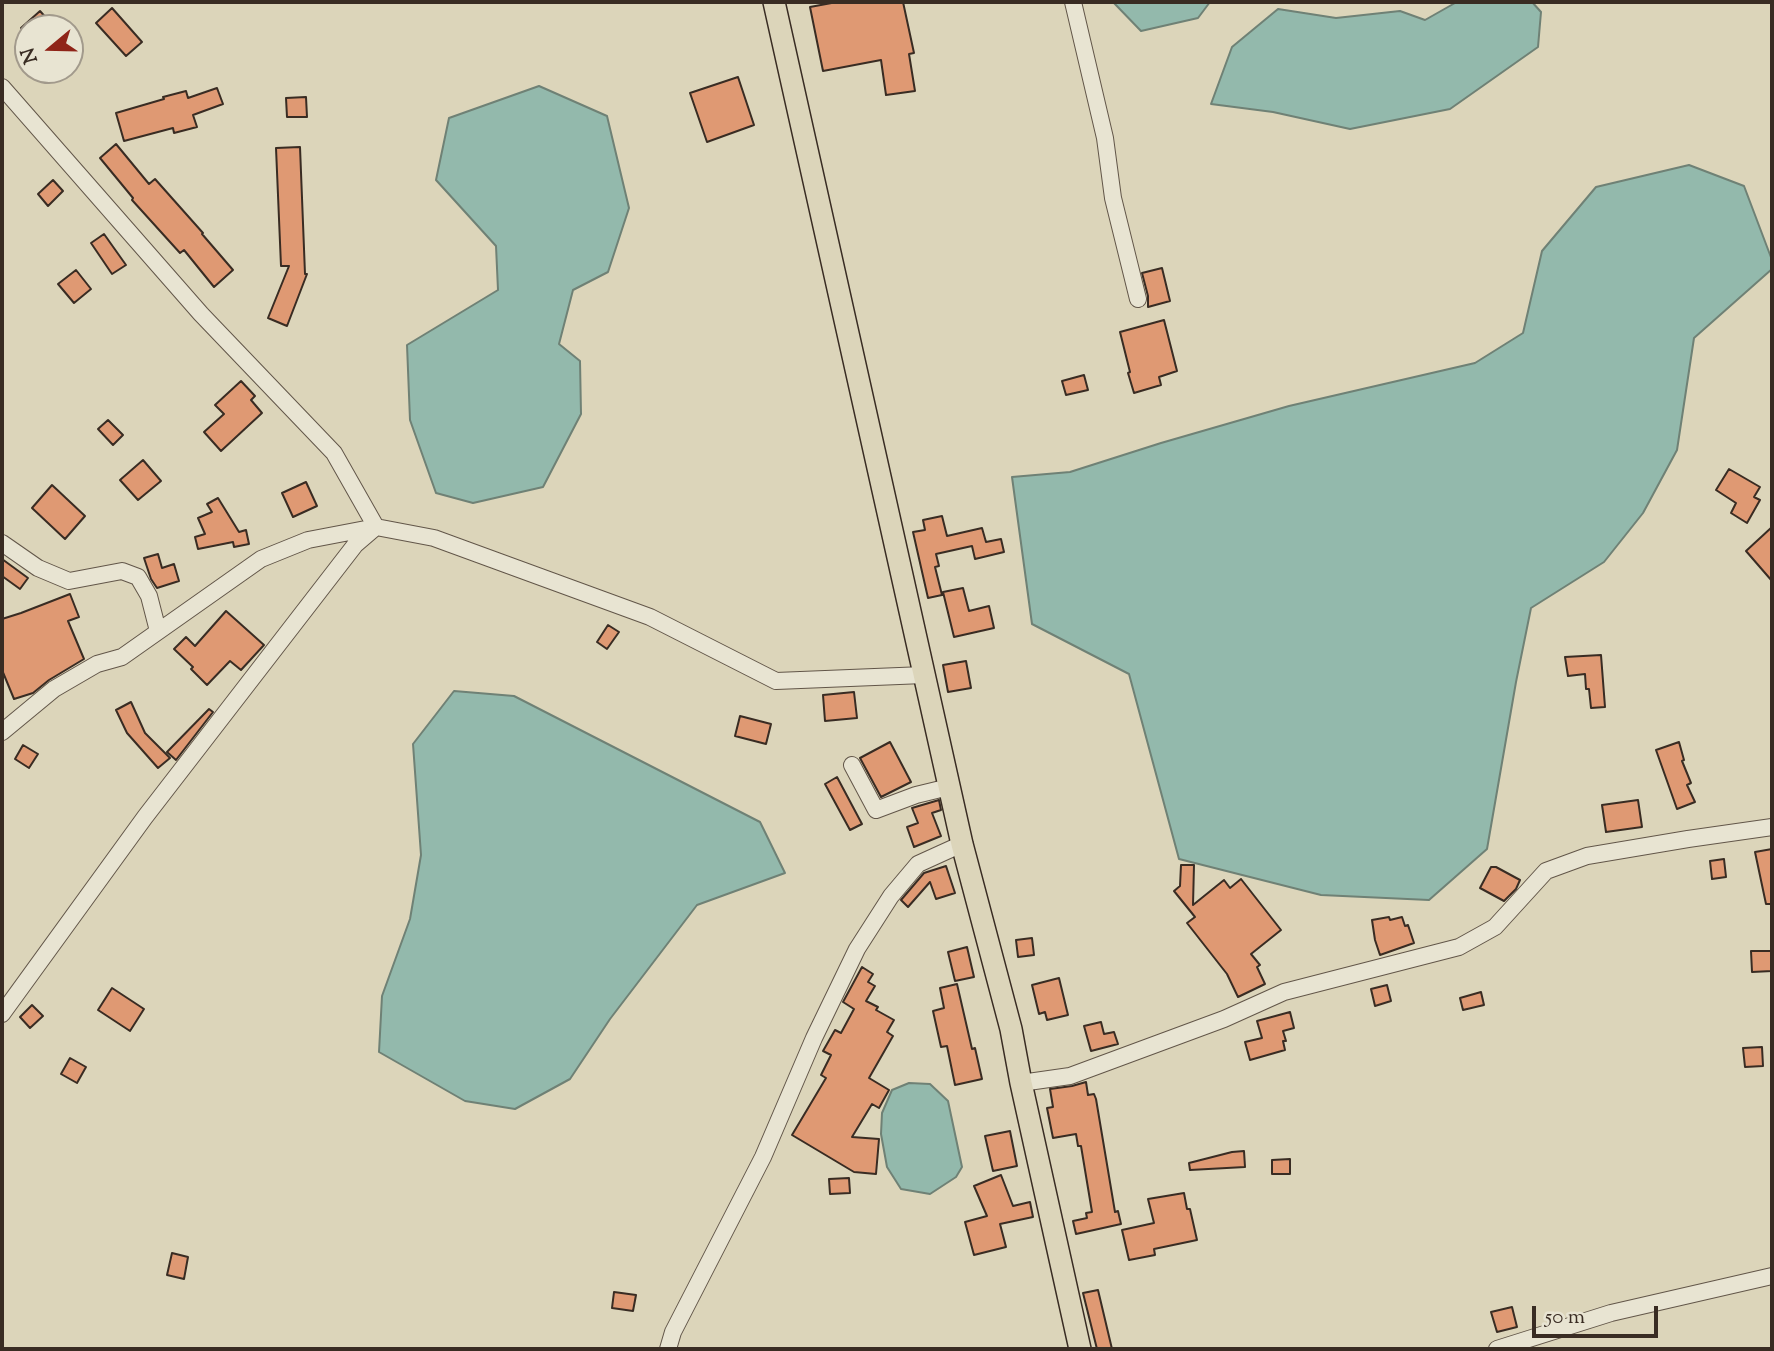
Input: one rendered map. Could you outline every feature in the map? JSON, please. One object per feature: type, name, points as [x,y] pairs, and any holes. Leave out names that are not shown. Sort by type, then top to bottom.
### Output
[{"type":"main road","points":[[774,2],[923,675],[962,844],[1011,1029],[1080,1349]]},
{"type":"street","points":[[1073,2],[1105,138],[1113,198],[1138,299]]},
{"type":"street","points":[[2,87],[201,314],[334,453],[376,527]]},
{"type":"street","points":[[2,732],[54,689],[97,664],[122,657],[261,559],[308,540],[376,527],[434,538],[650,617],[776,681],[923,675]]},
{"type":"street","points":[[2,1014],[153,806],[355,545],[376,527]]},
{"type":"street","points":[[2,543],[38,568],[69,581],[122,571],[138,577],[149,596],[158,631]]},
{"type":"street","points":[[852,765],[876,810],[949,786]]},
{"type":"street","points":[[1021,1083],[1070,1076],[1224,1019],[1284,992],[1459,947],[1495,927],[1546,871],[1587,856],[1772,827]]},
{"type":"street","points":[[668,1349],[673,1332],[763,1157],[814,1038],[857,949],[891,896],[918,864],[962,844]]},
{"type":"street","points":[[1497,1349],[1611,1313],[1772,1276]]},
{"type":"water","points":[[1113,2],[1210,2],[1198,18],[1141,31]]},
{"type":"water","points":[[1461,2],[1532,2],[1541,12],[1538,47],[1450,109],[1350,129],[1273,112],[1211,104],[1232,47],[1278,9],[1336,18],[1400,11],[1425,20]]},
{"type":"water","points":[[539,86],[607,116],[629,208],[608,272],[573,290],[559,344],[580,361],[581,414],[543,487],[473,503],[436,493],[410,420],[407,345],[498,290],[496,246],[436,180],[449,118]]},
{"type":"water","points":[[1689,165],[1744,186],[1772,260],[1772,269],[1694,338],[1677,450],[1643,513],[1604,562],[1531,608],[1487,849],[1429,900],[1321,895],[1179,859],[1129,674],[1032,624],[1012,477],[1070,472],[1289,406],[1475,363],[1523,333],[1542,251],[1596,187]]},
{"type":"water","points":[[454,691],[514,696],[760,822],[785,873],[697,905],[610,1019],[570,1079],[515,1109],[465,1101],[379,1052],[382,996],[410,919],[421,855],[413,744]]},
{"type":"water","points":[[909,1083],[930,1084],[948,1101],[962,1167],[956,1177],[930,1194],[901,1189],[887,1167],[881,1134],[882,1113],[892,1090]]},
{"type":"building","points":[[837,2],[903,2],[914,53],[909,54],[915,91],[886,95],[881,60],[823,71],[810,7]]},
{"type":"building","points":[[112,8],[142,42],[126,56],[96,23]]},
{"type":"building","points":[[738,77],[754,125],[707,142],[690,93]]},
{"type":"building","points":[[217,88],[223,104],[193,115],[197,127],[174,133],[173,128],[124,141],[116,113],[186,91],[188,98]]},
{"type":"building","points":[[306,97],[307,117],[287,117],[286,98]]},
{"type":"building","points":[[116,144],[149,184],[155,179],[233,270],[214,287],[184,250],[180,253],[132,200],[100,158]]},
{"type":"building","points":[[300,147],[307,274],[287,326],[268,318],[289,266],[281,266],[276,148]]},
{"type":"building","points":[[53,180],[63,191],[48,206],[38,194]]},
{"type":"building","points":[[104,234],[126,265],[112,274],[91,243]]},
{"type":"building","points":[[1162,268],[1170,301],[1148,307],[1142,273]]},
{"type":"building","points":[[76,270],[91,289],[74,303],[58,284]]},
{"type":"building","points":[[1164,320],[1177,371],[1159,377],[1161,385],[1134,393],[1120,332]]},
{"type":"building","points":[[1084,375],[1088,390],[1066,395],[1062,381]]},
{"type":"building","points":[[241,381],[255,396],[251,400],[262,413],[221,451],[204,432],[224,414],[215,405]]},
{"type":"building","points":[[108,420],[123,435],[113,445],[98,429]]},
{"type":"building","points":[[143,460],[161,481],[138,500],[120,480]]},
{"type":"building","points":[[1729,469],[1760,487],[1754,497],[1760,500],[1747,523],[1731,513],[1736,503],[1716,490]]},
{"type":"building","points":[[306,482],[317,506],[293,517],[282,493]]},
{"type":"building","points":[[52,485],[85,516],[65,539],[32,508]]},
{"type":"building","points":[[218,498],[239,532],[246,530],[249,544],[234,547],[233,542],[198,549],[195,537],[205,534],[198,518],[212,512],[207,504]]},
{"type":"building","points":[[942,516],[947,536],[982,528],[986,542],[1001,539],[1004,552],[975,559],[972,546],[936,554],[939,566],[935,567],[942,595],[928,598],[913,532],[925,530],[923,520]]},
{"type":"building","points":[[1772,527],[1772,581],[1746,551]]},
{"type":"building","points":[[158,554],[162,568],[174,564],[179,581],[157,588],[144,558]]},
{"type":"building","points":[[2,559],[28,578],[20,589],[2,576]]},
{"type":"building","points":[[963,588],[969,611],[989,606],[994,628],[954,637],[943,592]]},
{"type":"building","points":[[70,594],[79,617],[68,621],[84,659],[33,693],[14,699],[2,670],[2,619]]},
{"type":"building","points":[[226,611],[264,645],[241,670],[230,661],[207,685],[174,649],[186,637],[195,646]]},
{"type":"building","points":[[608,625],[619,632],[607,649],[597,642]]},
{"type":"building","points":[[1601,655],[1605,707],[1591,708],[1585,674],[1568,676],[1565,657]]},
{"type":"building","points":[[966,661],[971,688],[948,692],[943,665]]},
{"type":"building","points":[[854,692],[857,718],[825,721],[823,695]]},
{"type":"building","points":[[131,702],[145,733],[170,758],[158,768],[127,733],[116,710]]},
{"type":"building","points":[[209,709],[213,712],[176,760],[167,752]]},
{"type":"building","points":[[740,716],[771,724],[766,744],[735,736]]},
{"type":"building","points":[[890,742],[911,782],[881,797],[860,758]]},
{"type":"building","points":[[1679,742],[1684,760],[1682,761],[1691,783],[1687,785],[1695,802],[1677,809],[1656,750]]},
{"type":"building","points":[[23,745],[38,754],[29,768],[15,759]]},
{"type":"building","points":[[837,777],[862,824],[850,830],[825,784]]},
{"type":"building","points":[[939,800],[941,810],[932,813],[941,836],[914,847],[907,827],[918,823],[912,808]]},
{"type":"building","points":[[1638,800],[1642,827],[1606,832],[1602,805]]},
{"type":"building","points":[[1772,849],[1772,904],[1766,904],[1755,852]]},
{"type":"building","points":[[1724,859],[1726,877],[1712,879],[1710,861]]},
{"type":"building","points":[[1181,865],[1194,865],[1193,905],[1224,880],[1230,888],[1241,879],[1281,930],[1251,954],[1260,965],[1257,967],[1265,984],[1238,997],[1227,974],[1187,923],[1195,917],[1174,891],[1180,886]]},
{"type":"building","points":[[946,866],[955,893],[936,899],[930,882],[908,907],[901,900],[924,873]]},
{"type":"building","points":[[1491,867],[1520,880],[1516,889],[1504,901],[1480,888]]},
{"type":"building","points":[[1389,917],[1390,920],[1402,917],[1414,943],[1380,955],[1372,920]]},
{"type":"building","points":[[1032,938],[1034,955],[1018,957],[1016,940]]},
{"type":"building","points":[[967,947],[974,977],[955,981],[948,952]]},
{"type":"building","points":[[1751,951],[1772,951],[1772,971],[1752,972]]},
{"type":"building","points":[[862,967],[873,974],[868,982],[875,986],[866,1001],[894,1020],[887,1032],[893,1036],[869,1078],[889,1090],[879,1108],[872,1104],[852,1137],[879,1139],[876,1174],[854,1172],[792,1135],[826,1078],[821,1075],[831,1055],[823,1051],[835,1030],[841,1033],[854,1009],[843,1002]]},
{"type":"building","points":[[1059,978],[1068,1015],[1047,1020],[1045,1012],[1039,1014],[1032,985]]},
{"type":"building","points":[[957,984],[982,1079],[955,1085],[947,1046],[941,1047],[933,1011],[944,1008],[940,988]]},
{"type":"building","points":[[1387,985],[1391,1001],[1375,1006],[1371,989]]},
{"type":"building","points":[[112,988],[144,1009],[130,1031],[98,1010]]},
{"type":"building","points":[[1481,992],[1484,1005],[1463,1010],[1460,998]]},
{"type":"building","points":[[32,1005],[43,1016],[30,1028],[20,1017]]},
{"type":"building","points":[[1290,1012],[1294,1028],[1283,1031],[1285,1050],[1250,1060],[1245,1042],[1262,1038],[1257,1021]]},
{"type":"building","points":[[1101,1022],[1104,1034],[1114,1032],[1118,1044],[1091,1051],[1084,1026]]},
{"type":"building","points":[[1762,1047],[1763,1066],[1745,1067],[1743,1048]]},
{"type":"building","points":[[70,1058],[86,1067],[77,1083],[61,1074]]},
{"type":"building","points":[[1086,1082],[1088,1095],[1094,1094],[1096,1099],[1115,1212],[1118,1211],[1121,1224],[1076,1234],[1073,1221],[1087,1218],[1086,1213],[1092,1212],[1081,1146],[1078,1146],[1076,1134],[1053,1138],[1047,1108],[1053,1107],[1050,1089]]},
{"type":"building","points":[[1010,1131],[1017,1166],[993,1171],[985,1136]]},
{"type":"building","points":[[1244,1151],[1245,1167],[1190,1170],[1189,1163]]},
{"type":"building","points":[[1290,1159],[1290,1174],[1272,1174],[1272,1160]]},
{"type":"building","points":[[1001,1175],[1013,1206],[1030,1202],[1033,1217],[1000,1224],[1006,1247],[974,1255],[965,1222],[987,1216],[974,1186]]},
{"type":"building","points":[[849,1178],[850,1193],[830,1194],[829,1179]]},
{"type":"building","points":[[1184,1193],[1197,1240],[1154,1249],[1155,1255],[1129,1260],[1122,1230],[1154,1223],[1148,1199]]},
{"type":"building","points":[[172,1253],[188,1257],[184,1279],[167,1275]]},
{"type":"building","points":[[1098,1290],[1112,1349],[1097,1349],[1083,1293]]},
{"type":"building","points":[[614,1292],[636,1295],[633,1311],[612,1308]]},
{"type":"building","points":[[1512,1307],[1517,1327],[1497,1332],[1491,1312]]}]
